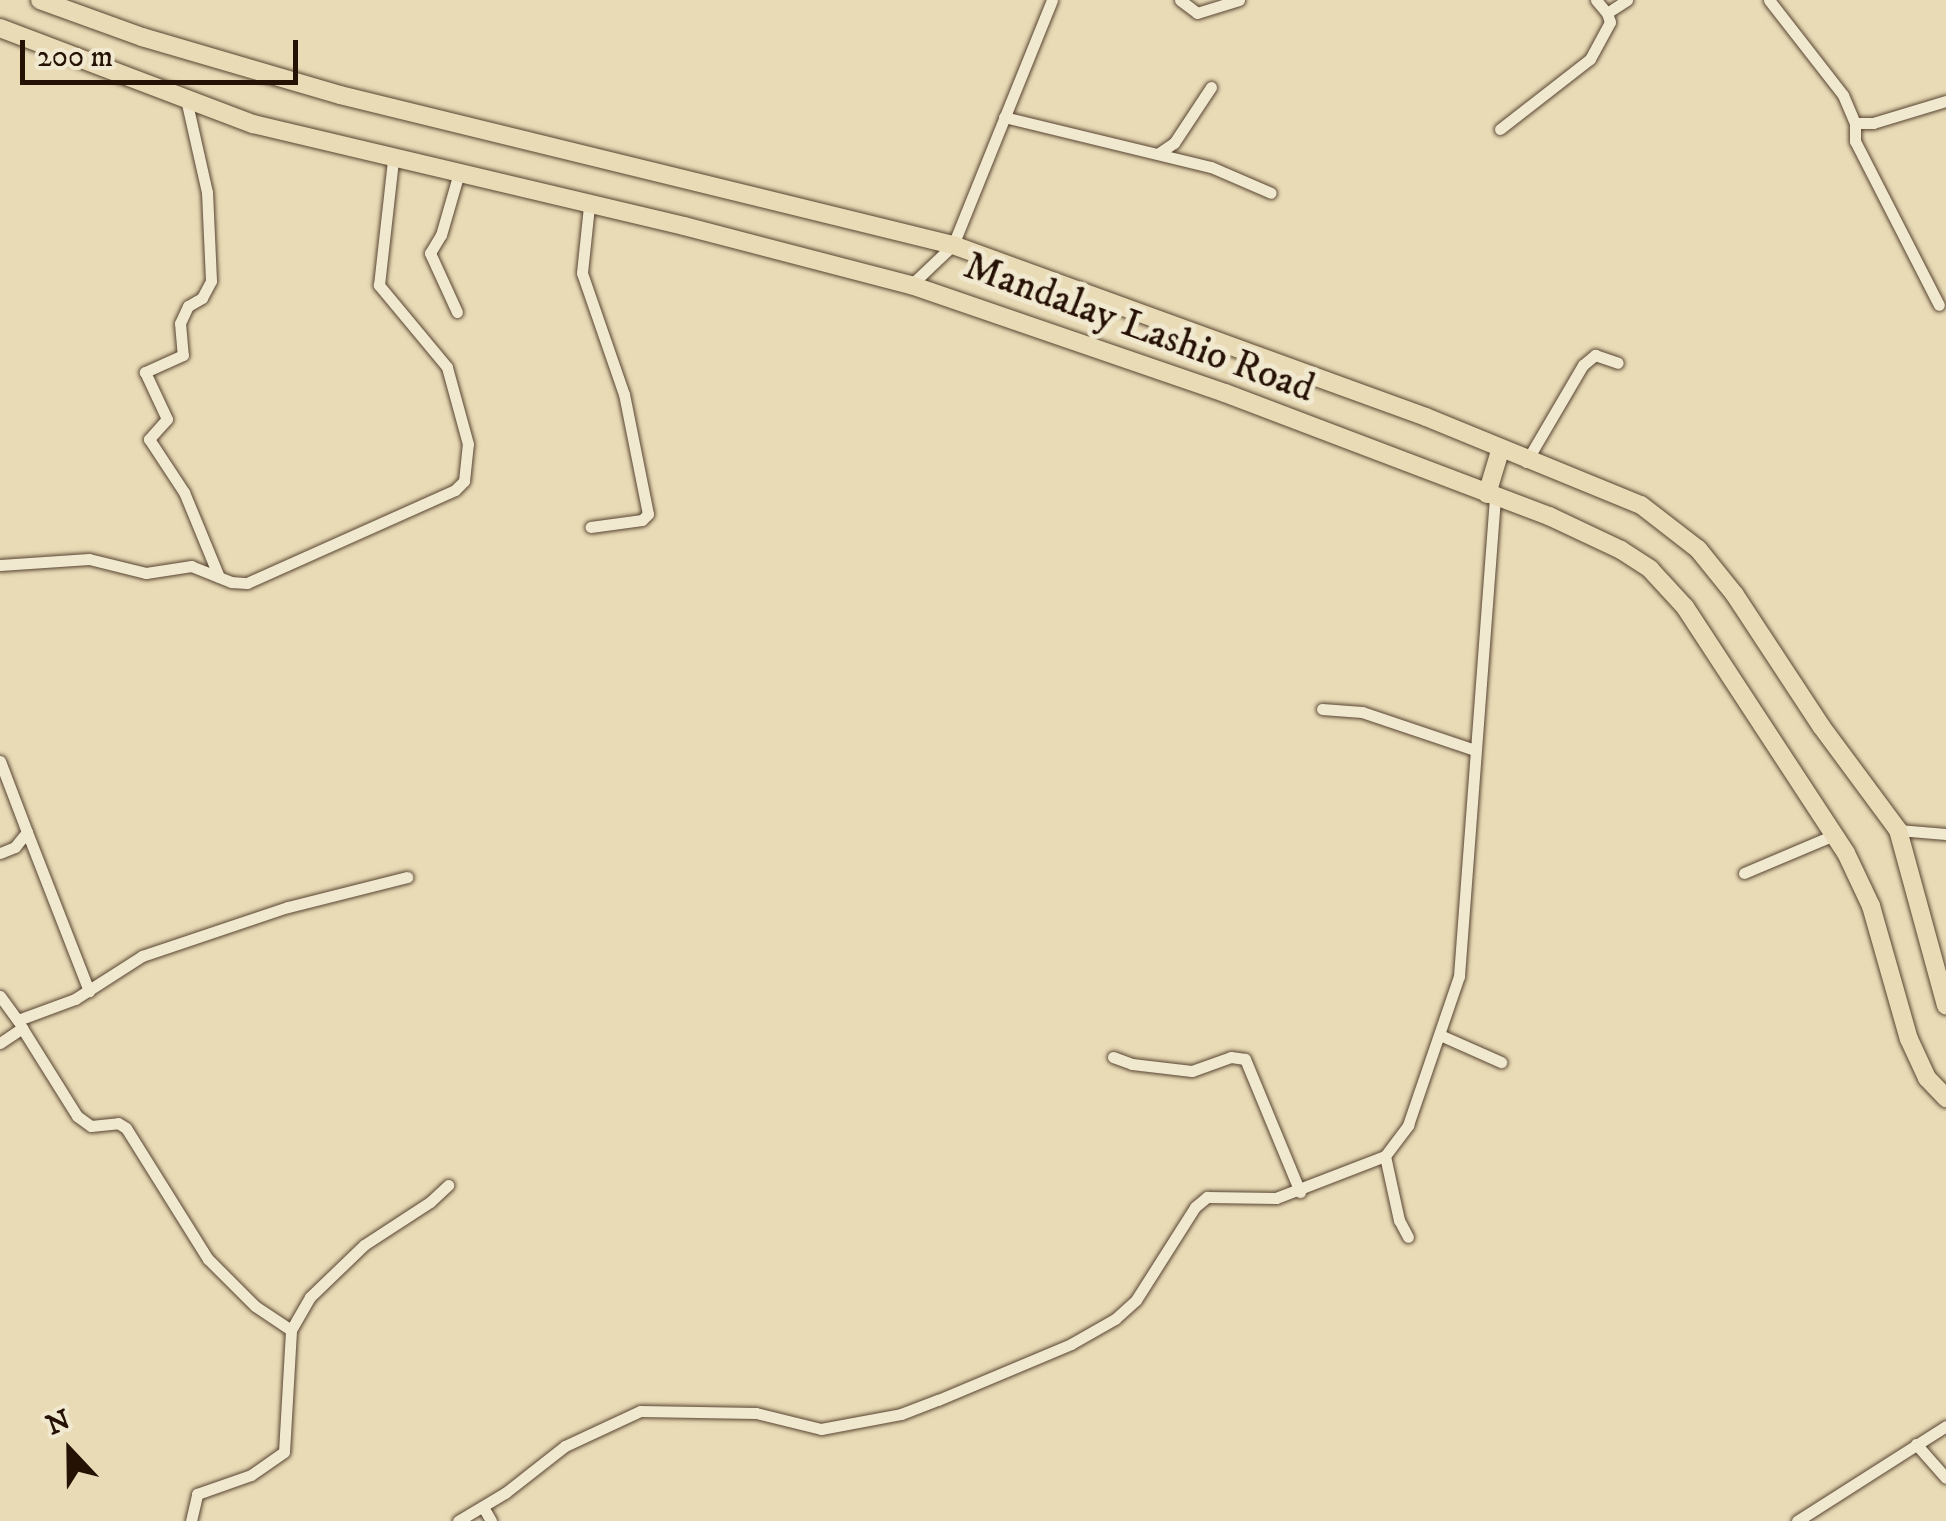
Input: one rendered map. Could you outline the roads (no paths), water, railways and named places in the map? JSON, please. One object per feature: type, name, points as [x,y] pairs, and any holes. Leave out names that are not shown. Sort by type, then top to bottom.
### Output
[{"type":"highway","name":"Mandalay Lashio Road","points":[[40,0],[142,38],[340,95],[952,245],[1407,410],[1526,462],[1641,505],[1698,550],[1735,595],[1821,726],[1898,830],[1946,1006]]},
{"type":"highway","name":"Mandalay Lashio Road","points":[[0,28],[253,124],[910,285],[1225,394],[1586,531],[1636,559],[1669,587],[1834,835],[1871,906],[1914,1052],[1927,1078],[1946,1098]]},
{"type":"highway","points":[[1491,495],[1500,451]]},
{"type":"street","points":[[910,285],[952,245],[1052,0]]},
{"type":"street","points":[[1180,0],[1196,13],[1239,0]]},
{"type":"street","points":[[1500,129],[1590,59],[1610,22],[1596,0]]},
{"type":"street","points":[[1607,13],[1627,0]]},
{"type":"street","points":[[1768,0],[1843,95],[1855,122],[1854,140],[1939,305]]},
{"type":"street","points":[[1159,153],[1174,143],[1212,87]]},
{"type":"street","points":[[186,99],[206,192],[211,282],[202,298],[188,306],[180,322],[183,355],[145,372],[167,418],[150,438],[184,492],[220,577]]},
{"type":"street","points":[[1855,122],[1873,122],[1946,101]]},
{"type":"street","points":[[1004,117],[1211,167],[1270,193]]},
{"type":"street","points":[[0,566],[90,559],[146,573],[191,566],[247,583],[455,490],[464,482],[468,444],[447,367],[379,286],[393,160]]},
{"type":"street","points":[[457,312],[430,253],[441,235],[458,176]]},
{"type":"street","points":[[589,206],[582,273],[624,394],[648,514],[642,520],[590,527]]},
{"type":"street","points":[[1526,462],[1583,365],[1595,355],[1618,363]]},
{"type":"street","points":[[458,1521],[565,1446],[640,1410],[756,1413],[820,1429],[919,1407],[1071,1344],[1115,1319],[1136,1300],[1194,1207],[1208,1197],[1260,1200],[1300,1192],[1385,1156],[1408,1124],[1459,976],[1491,495]]},
{"type":"street","points":[[1322,709],[1362,712],[1475,750]]},
{"type":"street","points":[[0,761],[89,991]]},
{"type":"street","points":[[1898,830],[1946,834]]},
{"type":"street","points":[[0,853],[15,847],[27,832]]},
{"type":"street","points":[[1744,873],[1834,835]]},
{"type":"street","points":[[0,1042],[20,1024],[89,991],[142,956],[288,907],[407,877]]},
{"type":"street","points":[[0,996],[77,1116],[90,1126],[118,1123],[126,1128],[208,1258],[255,1306],[292,1330]]},
{"type":"street","points":[[1440,1035],[1501,1062]]},
{"type":"street","points":[[1113,1056],[1132,1064],[1192,1070],[1231,1057],[1245,1059],[1300,1192]]},
{"type":"street","points":[[1385,1156],[1399,1220],[1408,1237]]},
{"type":"street","points":[[191,1521],[198,1494],[251,1474],[284,1452],[292,1330],[310,1298],[355,1253],[430,1202],[448,1185]]},
{"type":"street","points":[[1797,1521],[1946,1426]]},
{"type":"street","points":[[1916,1444],[1946,1478]]},
{"type":"street","points":[[483,1506],[492,1521]]}]
